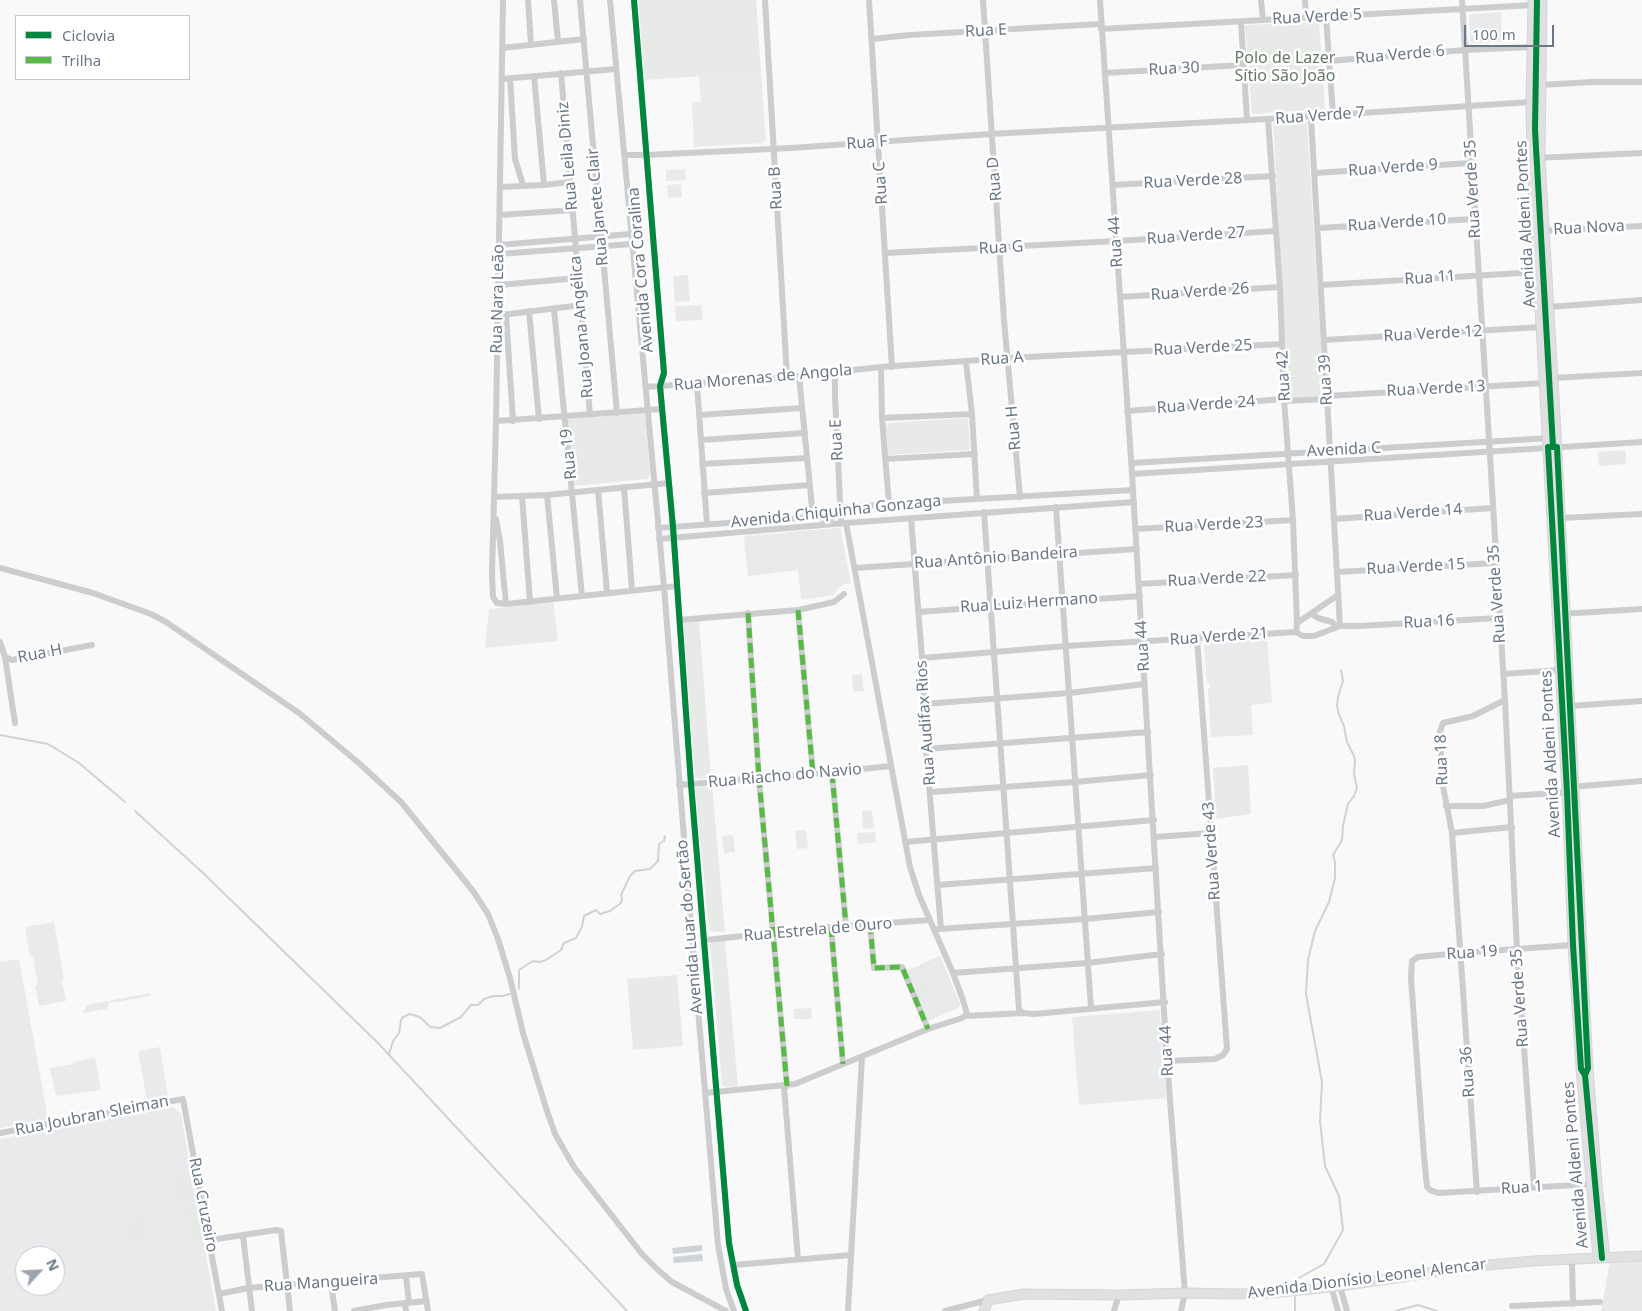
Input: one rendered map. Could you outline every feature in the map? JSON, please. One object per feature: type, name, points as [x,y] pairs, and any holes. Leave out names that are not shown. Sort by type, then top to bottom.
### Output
[{"type":"main road","name":"Avenida Aldeni Pontes","points":[[1539,1],[1532,47],[1531,102],[1540,231],[1549,307],[1553,378],[1552,443],[1561,614],[1570,706],[1573,945],[1581,1069],[1602,1258]]},
{"type":"main road","name":"Avenida Aldeni Pontes","points":[[1536,158],[1540,85],[1539,1]]},
{"type":"main road","name":"Avenida Aldeni Pontes","points":[[1540,231],[1538,272],[1544,383],[1561,518],[1560,670],[1571,789],[1594,1184]]},
{"type":"main road","name":"Avenida Dionísio Leonel Alencar","points":[[988,1300],[1024,1294],[1271,1293],[1336,1286],[1477,1266],[1533,1261],[1642,1256]]},
{"type":"main road","points":[[984,1311],[988,1300]]},
{"type":"street","name":"Rua Nara Leão","points":[[494,509],[500,541],[506,604],[497,603],[493,597],[492,585],[501,187],[503,0]]},
{"type":"street","points":[[528,0],[531,45]]},
{"type":"street","points":[[554,0],[558,42]]},
{"type":"street","name":"Rua Janete Clair","points":[[580,0],[617,413]]},
{"type":"street","name":"Avenida Cora Coralina","points":[[610,0],[659,539]]},
{"type":"street","name":"Avenida Cora Coralina","points":[[634,0],[664,373],[660,386],[673,538]]},
{"type":"street","name":"Rua B","points":[[765,0],[787,377]]},
{"type":"street","name":"Rua C","points":[[870,0],[892,367]]},
{"type":"street","name":"Rua D","points":[[983,0],[1008,358]]},
{"type":"street","name":"Rua 44","points":[[1100,0],[1132,463],[1168,1060],[1186,1293],[1181,1311]]},
{"type":"street","points":[[1261,0],[1262,20]]},
{"type":"street","points":[[1305,0],[1306,18]]},
{"type":"street","name":"Rua Verde 35","points":[[1462,0],[1512,826],[1517,950],[1534,1187]]},
{"type":"street","name":"Rua Verde 5","points":[[1101,27],[1326,17],[1539,1]]},
{"type":"street","points":[[1326,17],[1333,114]]},
{"type":"street","points":[[1241,22],[1247,120]]},
{"type":"street","name":"Rua E","points":[[872,40],[985,30],[1101,27]]},
{"type":"street","points":[[502,48],[584,38]]},
{"type":"street","name":"Rua Verde 6","points":[[1329,61],[1465,50],[1532,47]]},
{"type":"street","name":"Rua 30","points":[[1105,73],[1243,65]]},
{"type":"street","points":[[502,79],[616,69]]},
{"type":"street","name":"Rua Leila Diniz","points":[[560,73],[575,239]]},
{"type":"street","points":[[534,76],[544,185]]},
{"type":"street","points":[[510,78],[515,159],[523,186]]},
{"type":"street","points":[[1540,85],[1642,82]]},
{"type":"street","name":"Rua Verde 7","points":[[1110,129],[1531,102]]},
{"type":"street","name":"Rua 39","points":[[1312,117],[1330,462],[1338,572],[1338,626]]},
{"type":"street","name":"Rua 42","points":[[1268,120],[1280,287],[1284,400],[1290,464],[1296,575],[1296,632]]},
{"type":"street","name":"Rua F","points":[[624,155],[1110,129]]},
{"type":"street","points":[[1536,158],[1642,153]]},
{"type":"street","name":"Rua Verde 9","points":[[1315,173],[1471,162]]},
{"type":"street","name":"Rua Verde 28","points":[[1113,185],[1273,176]]},
{"type":"street","points":[[501,187],[570,182]]},
{"type":"street","points":[[500,214],[573,210]]},
{"type":"street","name":"Rua Verde 10","points":[[1319,228],[1474,218]]},
{"type":"street","name":"Rua Nova","points":[[1540,231],[1642,226]]},
{"type":"street","name":"Rua Verde 27","points":[[1117,241],[1276,231]]},
{"type":"street","points":[[499,245],[631,234]]},
{"type":"street","name":"Rua Joana Angélica","points":[[575,239],[590,415]]},
{"type":"street","name":"Rua G","points":[[885,253],[1117,241]]},
{"type":"street","points":[[499,254],[632,244]]},
{"type":"street","name":"Rua 11","points":[[1321,285],[1538,272]]},
{"type":"street","points":[[498,285],[578,278]]},
{"type":"street","name":"Rua Verde 26","points":[[1120,297],[1280,287]]},
{"type":"street","points":[[1549,307],[1642,300]]},
{"type":"street","points":[[498,315],[581,306]]},
{"type":"street","name":"Rua 19","points":[[554,308],[582,596]]},
{"type":"street","points":[[529,312],[539,419]]},
{"type":"street","name":"Rua Nara Leão","points":[[506,314],[513,421]]},
{"type":"street","name":"Rua Verde 12","points":[[1324,340],[1541,327]]},
{"type":"street","name":"Rua Verde 25","points":[[1123,353],[1282,344]]},
{"type":"street","name":"Rua A","points":[[881,368],[1008,358],[1123,353]]},
{"type":"street","name":"Rua H","points":[[1008,358],[1020,497]]},
{"type":"street","points":[[966,362],[972,414],[977,499]]},
{"type":"street","points":[[881,368],[882,418],[889,504]]},
{"type":"street","name":"Rua Morenas de Angola","points":[[646,387],[881,368]]},
{"type":"street","name":"Rua E","points":[[835,372],[834,396],[840,508]]},
{"type":"street","points":[[1553,378],[1642,373]]},
{"type":"street","points":[[799,376],[813,517]]},
{"type":"street","name":"Rua Verde 13","points":[[1284,400],[1544,383]]},
{"type":"street","points":[[697,384],[707,524]]},
{"type":"street","name":"Rua Verde 24","points":[[1127,411],[1284,400]]},
{"type":"street","points":[[496,421],[662,408]]},
{"type":"street","points":[[699,415],[802,408]]},
{"type":"street","points":[[882,418],[972,414]]},
{"type":"street","points":[[701,440],[805,433]]},
{"type":"street","name":"Avenida C","points":[[1132,463],[1489,442],[1552,443]]},
{"type":"street","points":[[1552,443],[1642,442]]},
{"type":"street","name":"Avenida C","points":[[1132,474],[1488,451],[1552,443]]},
{"type":"street","points":[[885,460],[975,454]]},
{"type":"street","points":[[702,464],[807,458]]},
{"type":"street","points":[[494,498],[547,495],[669,483]]},
{"type":"street","points":[[704,493],[810,485]]},
{"type":"street","points":[[624,487],[632,590]]},
{"type":"street","points":[[598,490],[607,592]]},
{"type":"street","name":"Avenida Chiquinha Gonzaga","points":[[658,528],[813,517],[840,508],[889,504],[1133,490]]},
{"type":"street","points":[[547,495],[557,598]]},
{"type":"street","points":[[522,496],[530,602]]},
{"type":"street","name":"Avenida Chiquinha Gonzaga","points":[[659,539],[984,512],[1134,502]]},
{"type":"street","points":[[840,508],[855,568],[905,842],[914,880],[930,920],[938,929],[966,1008],[966,1016]]},
{"type":"street","points":[[819,525],[832,518],[840,508]]},
{"type":"street","points":[[1056,508],[1091,1008]]},
{"type":"street","name":"Rua Verde 14","points":[[1334,519],[1492,508]]},
{"type":"street","points":[[984,512],[1012,924],[1019,1010],[1023,1013]]},
{"type":"street","points":[[1561,518],[1642,514]]},
{"type":"street","name":"Rua Audifax Rios","points":[[911,518],[922,658],[926,749],[935,839],[938,929]]},
{"type":"street","name":"Rua Verde 23","points":[[1135,529],[1293,520]]},
{"type":"street","name":"Avenida Luar do Sertão","points":[[673,538],[730,1243],[737,1285],[746,1311]]},
{"type":"street","name":"Avenida Luar do Sertão","points":[[659,539],[718,1245],[726,1289],[734,1311]]},
{"type":"street","name":"Rua Antônio Bandeira","points":[[855,568],[1137,549]]},
{"type":"street","name":"Rua Verde 15","points":[[1338,572],[1495,563]]},
{"type":"street","points":[[0,568],[92,593],[151,614],[166,622],[298,713],[360,764],[400,802],[486,909],[508,970],[523,1033],[546,1108],[561,1146],[574,1167],[642,1254],[657,1269],[672,1282],[726,1311]]},
{"type":"street","name":"Rua Verde 22","points":[[1139,584],[1296,575]]},
{"type":"street","points":[[506,604],[677,586]]},
{"type":"street","points":[[679,620],[798,610],[834,602],[844,594]]},
{"type":"street","points":[[1297,623],[1338,595]]},
{"type":"street","name":"Rua Luiz Hermano","points":[[918,612],[990,605],[1140,596]]},
{"type":"street","points":[[1561,614],[1642,609]]},
{"type":"street","points":[[798,610],[813,774]]},
{"type":"street","points":[[748,613],[759,779],[798,1259]]},
{"type":"street","points":[[1312,614],[1338,626]]},
{"type":"street","name":"Rua 16","points":[[1338,626],[1499,618]]},
{"type":"street","points":[[1296,632],[1303,636],[1314,636],[1338,626]]},
{"type":"street","name":"Rua Verde 21","points":[[922,658],[1066,646],[1296,632]]},
{"type":"street","name":"Rua Verde 43","points":[[1168,1060],[1215,1059],[1225,1053],[1227,1045],[1197,638]]},
{"type":"street","name":"Rua H","points":[[0,642],[5,657],[12,660],[92,645]]},
{"type":"street","points":[[5,657],[15,723]]},
{"type":"street","points":[[1503,674],[1560,670]]},
{"type":"street","points":[[924,704],[1069,693],[1145,684]]},
{"type":"street","name":"Rua 18","points":[[1460,953],[1452,833],[1442,781],[1441,726],[1446,722],[1473,716],[1504,700]]},
{"type":"street","points":[[1570,706],[1642,701]]},
{"type":"street","points":[[926,749],[1148,732]]},
{"type":"street","name":"Rua Riacho do Navio","points":[[679,785],[832,773],[891,766]]},
{"type":"street","points":[[832,773],[846,926]]},
{"type":"street","points":[[930,792],[1003,788],[1151,774]]},
{"type":"street","points":[[1446,806],[1483,806],[1510,798],[1642,781]]},
{"type":"street","points":[[905,842],[1154,820]]},
{"type":"street","points":[[1452,833],[1512,826]]},
{"type":"street","points":[[1154,836],[1211,833]]},
{"type":"street","points":[[938,885],[1156,868]]},
{"type":"street","points":[[938,929],[1159,912]]},
{"type":"street","name":"Rua Estrela de Ouro","points":[[705,940],[831,927],[930,920]]},
{"type":"street","points":[[870,924],[874,968],[902,967],[928,1029]]},
{"type":"street","points":[[831,927],[843,1064]]},
{"type":"street","name":"Rua 19","points":[[1446,1194],[1434,1192],[1427,1187],[1411,978],[1412,961],[1418,957],[1573,945]]},
{"type":"street","name":"Rua 36","points":[[1460,953],[1477,1192]]},
{"type":"street","points":[[953,972],[1088,963],[1162,954]]},
{"type":"street","points":[[705,1093],[795,1084],[928,1029],[966,1016],[1165,1002]]},
{"type":"street","points":[[848,1311],[862,1057]]},
{"type":"street","name":"Rua Joubran Sleiman","points":[[0,1133],[183,1099]]},
{"type":"street","name":"Rua Cruzeiro","points":[[183,1099],[222,1311]]},
{"type":"street","name":"Rua 1","points":[[1446,1194],[1594,1184]]},
{"type":"street","points":[[210,1240],[276,1230],[281,1231],[290,1311]]},
{"type":"street","points":[[243,1236],[252,1311]]},
{"type":"street","points":[[734,1265],[851,1255]]},
{"type":"street","points":[[1572,1260],[1573,1304]]},
{"type":"street","name":"Rua Mangueira","points":[[219,1294],[248,1288],[331,1283],[422,1274],[427,1301]]},
{"type":"street","points":[[406,1276],[406,1311]]},
{"type":"street","points":[[331,1283],[334,1311]]},
{"type":"street","points":[[1336,1286],[1338,1311]]},
{"type":"street","points":[[1336,1286],[1347,1311]]},
{"type":"street","points":[[1114,1311],[1119,1294]]},
{"type":"street","name":"Avenida Dionísio Leonel Alencar","points":[[945,1311],[988,1300]]},
{"type":"street","points":[[354,1311],[427,1301],[428,1311]]},
{"type":"street","points":[[1512,1306],[1551,1308],[1600,1302]]},
{"type":"shaded area","points":[[1501,12],[1502,42],[1473,43],[1470,41],[1469,16],[1471,14]]},
{"type":"shaded area","points":[[761,72],[766,140],[763,143],[694,147],[692,102],[701,102],[699,76]]},
{"type":"shaded area","points":[[840,528],[851,583],[844,584],[838,588],[834,595],[801,600],[798,570],[748,576],[745,536]]},
{"type":"shaded area","points":[[553,602],[558,641],[485,648],[489,609]]},
{"type":"shaded area","points":[[1267,638],[1272,703],[1251,705],[1253,735],[1211,737],[1208,689],[1210,684],[1207,682],[1204,645],[1207,642]]},
{"type":"shaded area","points":[[54,922],[66,1001],[39,1006],[35,986],[38,985],[33,957],[30,957],[25,927]]},
{"type":"shaded area","points":[[940,956],[960,1004],[958,1008],[928,1021],[907,971]]},
{"type":"shaded area","points":[[19,959],[48,1119],[0,1128],[0,962]]},
{"type":"shaded area","points":[[1160,1010],[1166,1098],[1079,1105],[1072,1017]]},
{"type":"shaded area","points":[[160,1047],[168,1097],[147,1100],[138,1051]]},
{"type":"shaded area","points":[[95,1058],[101,1090],[56,1096],[50,1068]]},
{"type":"shaded area","points":[[170,1106],[176,1109],[181,1114],[216,1311],[0,1311],[0,1139]]},
{"type":"shaded area","points":[[702,1245],[702,1251],[673,1254],[672,1248]]},
{"type":"shaded area","points":[[702,1254],[703,1261],[674,1263],[673,1257]]},
{"type":"green space","points":[[638,0],[756,0],[761,72],[645,80]]},
{"type":"green space","name":"Polo de Lazer Sítio São João","points":[[1319,22],[1325,109],[1252,114],[1245,25]]},
{"type":"green space","name":"Polo de Lazer Sítio São João","points":[[1307,121],[1324,397],[1288,398],[1273,122]]},
{"type":"green space","points":[[685,169],[686,180],[666,181],[666,170]]},
{"type":"green space","points":[[681,184],[682,197],[668,198],[667,185]]},
{"type":"green space","points":[[688,275],[690,301],[675,302],[673,276]]},
{"type":"green space","points":[[701,305],[703,320],[676,321],[675,306]]},
{"type":"green space","points":[[642,413],[645,415],[650,473],[648,479],[573,486],[567,419]]},
{"type":"green space","points":[[967,418],[970,449],[968,450],[888,455],[886,426],[889,423]]},
{"type":"green space","points":[[1625,450],[1626,464],[1599,466],[1598,452]]},
{"type":"green space","points":[[840,528],[845,552],[840,552],[837,530],[794,535],[798,570],[788,571],[786,549],[790,548],[790,532]]},
{"type":"green space","points":[[751,535],[754,541],[748,542],[751,567],[756,566],[757,571],[765,570],[765,567],[771,566],[771,573],[748,576],[744,540],[745,536]]},
{"type":"green space","points":[[699,620],[711,777],[699,779],[695,776],[683,622]]},
{"type":"green space","points":[[862,674],[864,691],[853,692],[852,675]]},
{"type":"green space","points":[[1248,765],[1251,814],[1216,819],[1213,768]]},
{"type":"green space","points":[[712,786],[725,932],[712,932],[709,930],[695,789]]},
{"type":"green space","points":[[872,810],[874,828],[863,829],[862,811]]},
{"type":"green space","points":[[806,830],[808,848],[797,849],[795,831]]},
{"type":"green space","points":[[875,832],[876,842],[858,844],[857,833]]},
{"type":"green space","points":[[733,835],[735,852],[724,853],[722,836]]},
{"type":"green space","points":[[725,940],[738,1086],[725,1087],[722,1084],[710,944]]},
{"type":"green space","points":[[940,956],[960,1004],[958,1008],[948,1012],[945,1006],[957,1000],[950,985],[938,989],[935,981],[946,976],[939,960],[909,973],[916,989],[928,984],[931,993],[920,998],[925,1014],[907,971]]},
{"type":"green space","points":[[677,975],[683,1046],[633,1050],[627,979]]},
{"type":"green space","points":[[150,993],[151,996],[109,1003],[107,1009],[83,1013],[87,1005]]},
{"type":"green space","points":[[811,1008],[812,1019],[794,1019],[794,1009]]},
{"type":"green space","points":[[191,1170],[196,1199],[176,1200],[174,1171]]},
{"type":"green space","points":[[172,1208],[197,1208],[203,1241],[187,1242],[186,1212],[175,1212],[175,1230]]},
{"type":"green space","points":[[149,1217],[150,1243],[127,1243],[121,1236],[125,1218]]},
{"type":"green space","points":[[1642,1259],[1642,1311],[1601,1311],[1610,1261]]},
{"type":"waterway","points":[[1297,1279],[1324,1264],[1343,1230],[1339,1196],[1325,1166],[1320,1121],[1322,1082],[1306,994],[1308,960],[1315,931],[1329,902],[1335,878],[1333,855],[1342,840],[1348,804],[1357,788],[1354,774],[1354,756],[1347,742],[1337,706],[1343,681],[1341,670]]},
{"type":"waterway","points":[[0,735],[48,744],[79,763],[125,802]]},
{"type":"waterway","points":[[135,811],[202,872],[378,1043],[627,1311]]},
{"type":"waterway","points":[[519,989],[519,970],[533,961],[540,962],[546,960],[561,950],[564,943],[576,938],[582,927],[584,916],[596,910],[600,914],[610,911],[621,903],[621,895],[630,876],[635,871],[650,869],[658,861],[659,844],[664,841],[665,836]]},
{"type":"waterway","points":[[389,1054],[393,1041],[399,1033],[403,1017],[410,1014],[420,1017],[430,1027],[440,1028],[461,1017],[471,1005],[478,1005],[484,999],[493,996],[510,994]]},
{"type":"waterway","points":[[1295,1297],[1295,1311]]},
{"type":"waterway","points":[[1395,1311],[1418,1305],[1437,1311]]},
{"type":"marked path","points":[[798,610],[813,774]]},
{"type":"marked path","points":[[748,613],[759,779],[787,1086]]},
{"type":"marked path","points":[[832,773],[846,926]]},
{"type":"marked path","points":[[870,924],[874,968],[902,967],[928,1029]]},
{"type":"marked path","points":[[831,927],[843,1064]]},
{"type":"cycle path","points":[[634,0],[664,373],[660,386],[673,527],[691,784],[729,1243],[737,1285],[746,1311]]},
{"type":"cycle path","points":[[1537,0],[1535,130],[1553,447]]},
{"type":"cycle path","points":[[1548,447],[1567,792],[1573,945],[1581,1069],[1585,1075],[1588,1068],[1557,447]]},
{"type":"cycle path","points":[[1585,1075],[1602,1258]]}]
